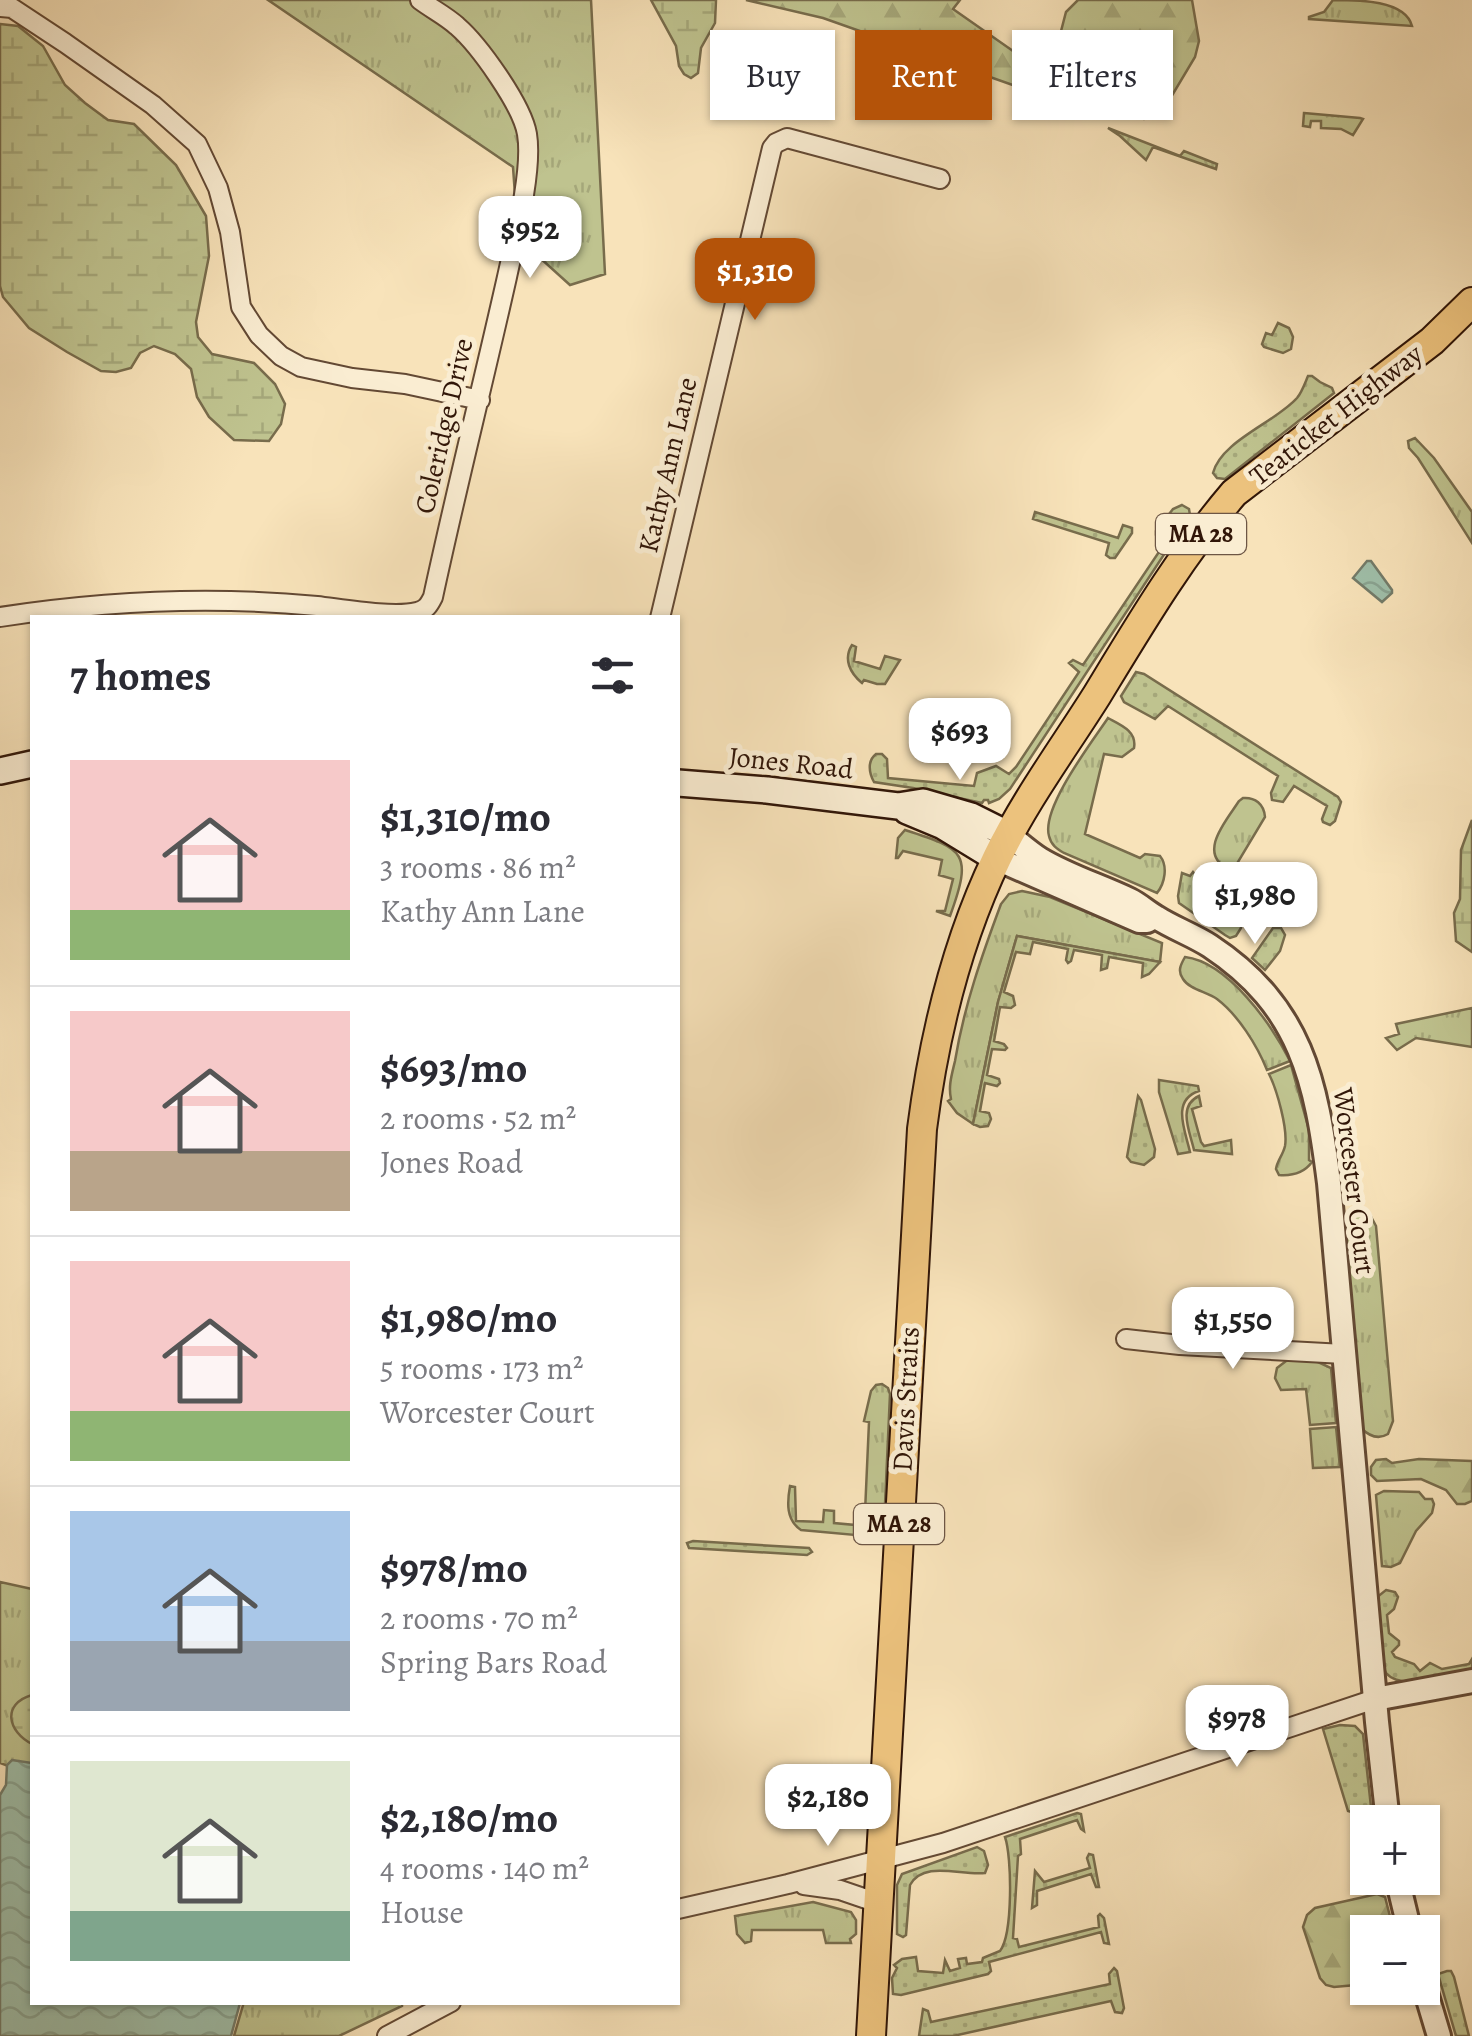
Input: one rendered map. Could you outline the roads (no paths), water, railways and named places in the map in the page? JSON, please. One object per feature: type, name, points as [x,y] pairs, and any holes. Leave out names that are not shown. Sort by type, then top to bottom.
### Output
[{"type":"main road","name":"Teaticket Highway","points":[[1003,847],[1036,788],[1171,576],[1234,493],[1432,341],[1472,302]]},
{"type":"main road","points":[[0,771],[30,764]]},
{"type":"main road","name":"Jones Road","points":[[680,783],[898,806],[923,802],[979,820],[1003,847]]},
{"type":"main road","name":"Davis Straits","points":[[871,2036],[922,1129],[932,1063],[952,979],[1003,847]]},
{"type":"street","name":"Coleridge Drive","points":[[0,618],[112,604],[182,602],[374,612],[416,612],[428,607],[520,218],[528,135],[520,111],[502,81],[459,27],[420,0]]},
{"type":"street","points":[[0,7],[12,8],[66,44],[153,106],[197,144],[218,188],[230,232],[241,307],[259,335],[281,356],[301,367],[335,375],[405,384],[480,400]]},
{"type":"street","name":"Kathy Ann Lane","points":[[661,615],[772,148],[781,140],[794,139],[940,179]]},
{"type":"street","name":"Worcester Court","points":[[1003,847],[1038,858],[1138,904],[1154,917],[1208,944],[1241,970],[1279,1010],[1298,1042],[1321,1122],[1386,1805]]},
{"type":"street","points":[[1126,1339],[1344,1354]]},
{"type":"street","points":[[680,1908],[788,1884],[990,1828],[1375,1699],[1472,1681]]},
{"type":"street","points":[[788,1884],[827,1887],[878,1903]]},
{"type":"street","points":[[387,2036],[444,2005]]},
{"type":"street","points":[[1430,2005],[1439,2036]]},
{"type":"water","points":[[1371,561],[1392,590],[1382,602],[1353,578]]},
{"type":"water","points":[[12,1760],[30,1763],[30,2005],[239,2005],[231,2036],[0,2036],[0,1795],[6,1785],[7,1765]]}]
